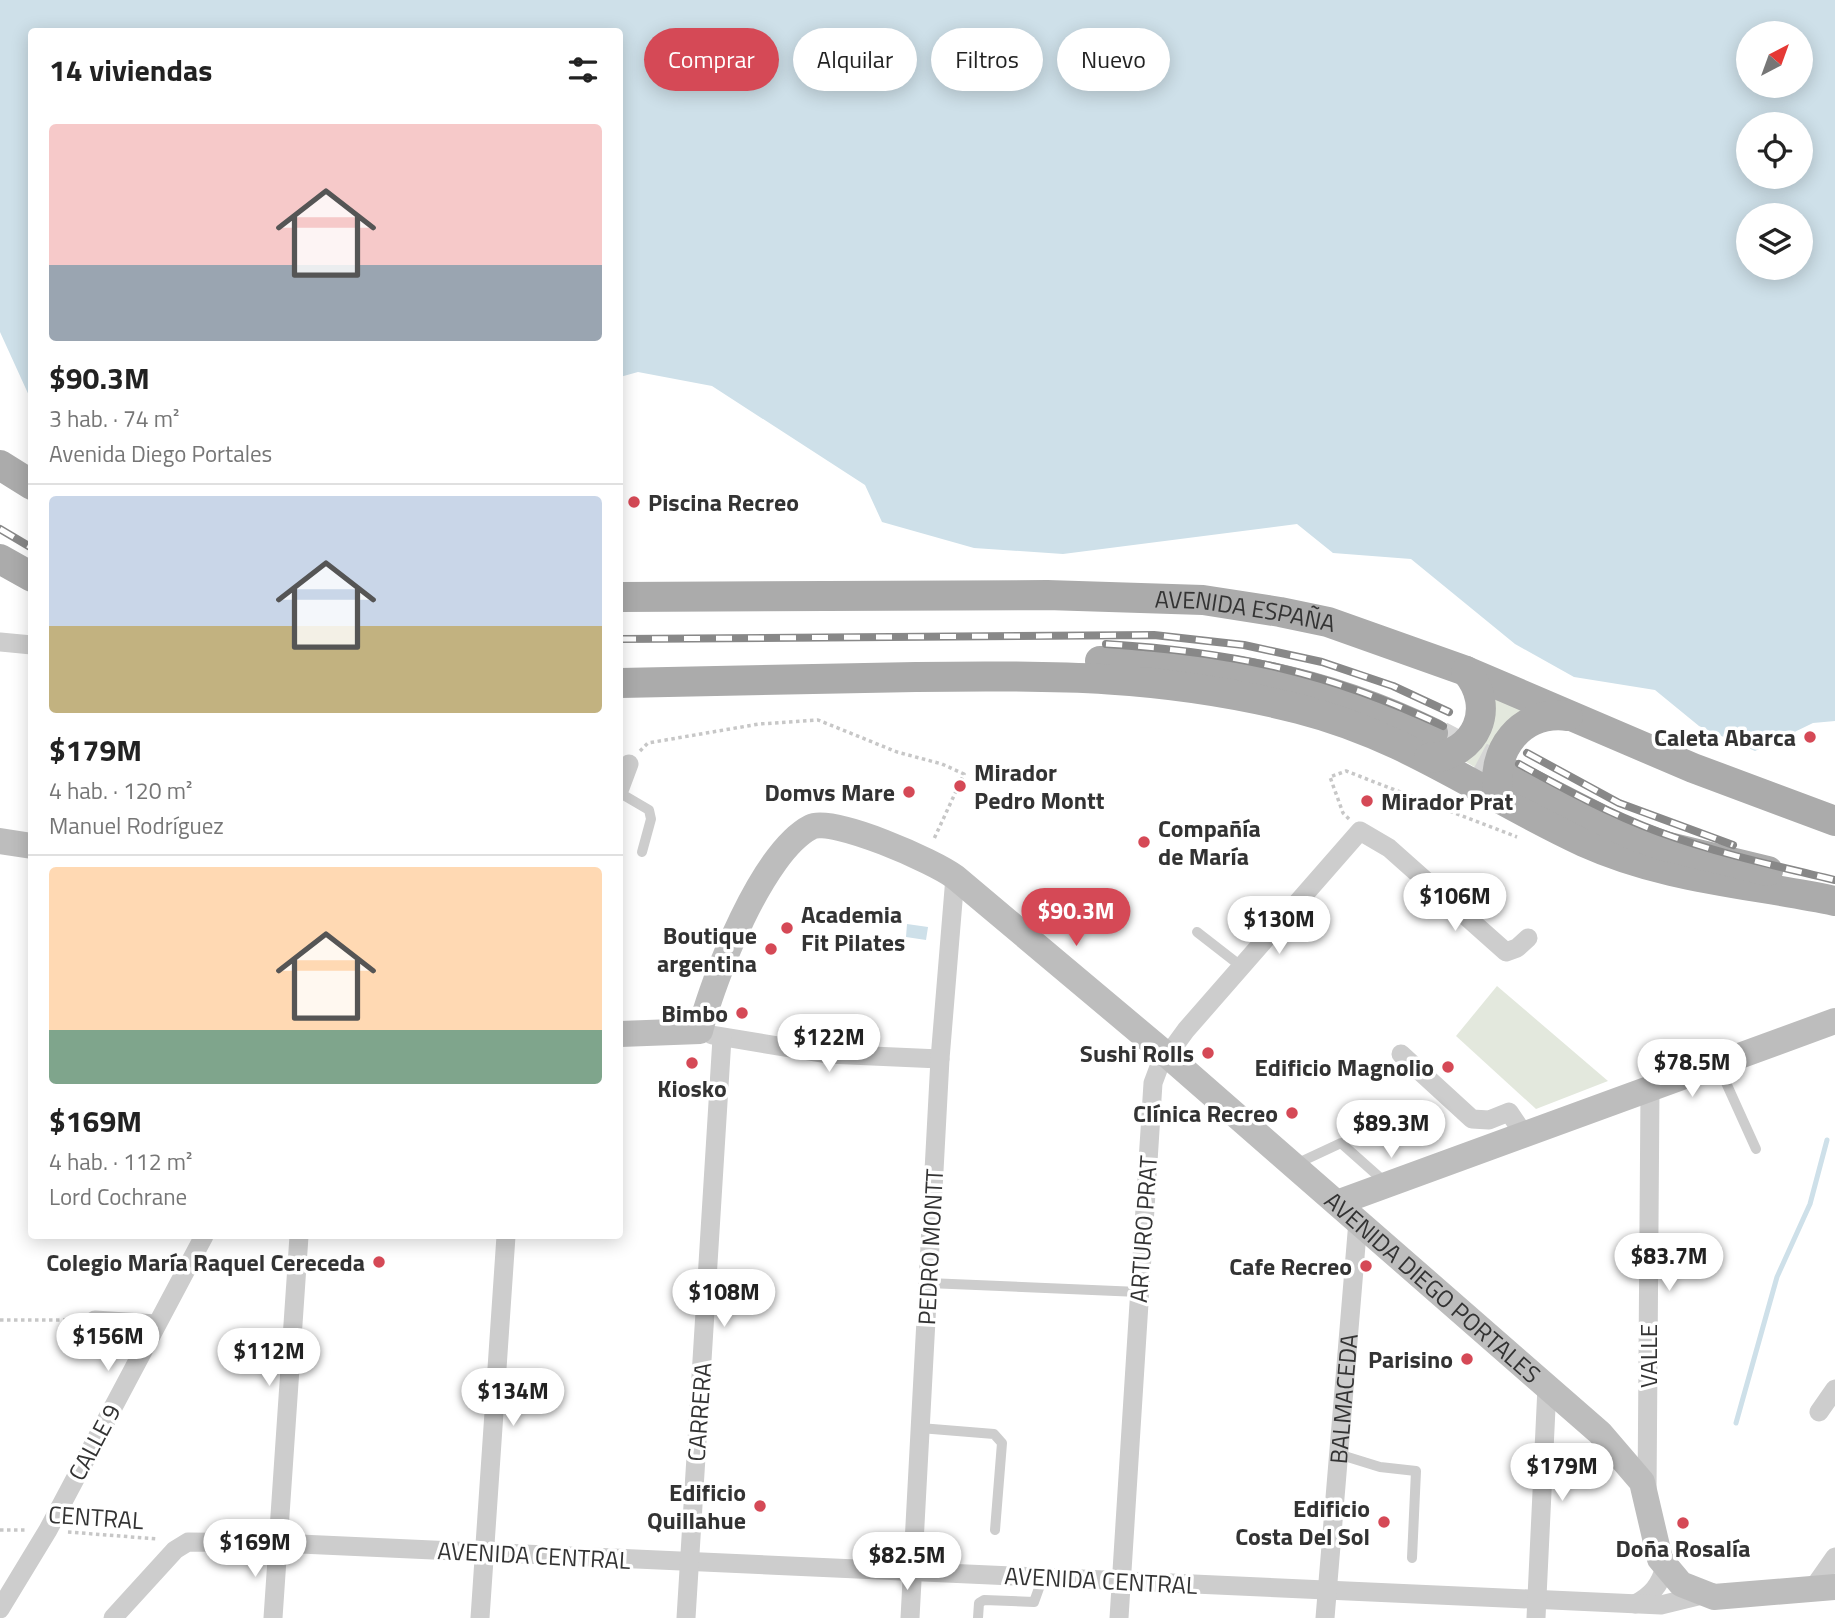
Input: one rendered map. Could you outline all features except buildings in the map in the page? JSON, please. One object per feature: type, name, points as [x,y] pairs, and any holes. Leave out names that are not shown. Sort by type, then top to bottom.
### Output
[{"type":"main road","points":[[0,465],[28,482]]},
{"type":"main road","points":[[0,559],[28,576]]},
{"type":"main road","name":"AVENIDA ESPAÑA","points":[[623,597],[1047,595],[1203,600],[1328,622],[1466,671],[1693,768],[1835,821]]},
{"type":"main road","points":[[623,682],[1065,675],[1182,685],[1237,694],[1431,746],[1460,750],[1479,725],[1482,713],[1479,690],[1466,671]]},
{"type":"main road","points":[[1572,716],[1536,719],[1515,732],[1498,762],[1505,785],[1584,842],[1647,867],[1698,879],[1776,888],[1835,901]]},
{"type":"main road","points":[[1431,746],[1505,785],[1628,833],[1665,846],[1762,869],[1835,894]]},
{"type":"street","points":[[0,642],[28,645]]},
{"type":"street","points":[[623,782],[629,764]]},
{"type":"street","name":"AVENIDA DIEGO PORTALES","points":[[711,1035],[717,974],[734,934],[765,877],[792,843],[811,827],[824,824],[925,859],[956,877],[1167,1055],[1547,1387],[1626,1460],[1635,1470],[1647,1496],[1650,1523],[1665,1567]]},
{"type":"street","points":[[1360,831],[1389,848],[1506,951],[1517,948],[1528,938]]},
{"type":"street","name":"ARTURO PRAT","points":[[1119,1618],[1153,1083],[1167,1055],[1360,831]]},
{"type":"street","points":[[0,841],[28,845]]},
{"type":"street","name":"PEDRO MONTT","points":[[910,1618],[940,1059],[956,877]]},
{"type":"street","points":[[1337,1203],[1834,1023]]},
{"type":"street","points":[[623,1034],[711,1035],[827,1054],[940,1059]]},
{"type":"street","name":"CARRERA","points":[[686,1618],[711,1035]]},
{"type":"street","points":[[1401,1054],[1472,1119],[1489,1120],[1509,1112],[1525,1136]]},
{"type":"street","name":"VALLE","points":[[1647,1496],[1650,1089]]},
{"type":"street","name":"BALMACEDA","points":[[1325,1618],[1358,1221]]},
{"type":"street","name":"CALLE 9","points":[[0,1609],[48,1530],[203,1239]]},
{"type":"street","points":[[273,1618],[299,1239]]},
{"type":"street","points":[[480,1618],[506,1239]]},
{"type":"street","points":[[95,1320],[156,1324]]},
{"type":"street","points":[[1537,1609],[1547,1387]]},
{"type":"street","points":[[1819,1412],[1835,1389]]},
{"type":"street","points":[[113,1618],[175,1550],[188,1542]]},
{"type":"street","name":"AVENIDA CENTRAL","points":[[188,1542],[278,1543],[1327,1590],[1537,1609],[1661,1605],[1702,1595]]},
{"type":"street","points":[[1665,1567],[1681,1584],[1702,1595],[1757,1596],[1825,1587],[1835,1557]]},
{"type":"street","points":[[1635,1604],[1649,1597],[1661,1581],[1665,1567]]},
{"type":"lane","points":[[623,793],[649,810],[651,819],[642,852]]},
{"type":"lane","points":[[1198,932],[1242,967]]},
{"type":"lane","points":[[1718,1064],[1756,1149]]},
{"type":"lane","points":[[1294,1165],[1341,1143],[1389,1186]]},
{"type":"lane","points":[[928,1283],[1139,1292]]},
{"type":"lane","points":[[920,1429],[994,1434],[999,1437],[1002,1443],[995,1530]]},
{"type":"lane","points":[[1338,1454],[1380,1467],[1416,1471],[1412,1558]]},
{"type":"lane","points":[[978,1618],[979,1603],[984,1600],[1034,1602],[1043,1577]]},
{"type":"path","points":[[629,764],[648,743],[759,724],[818,720],[897,752],[942,764],[964,774],[925,859]]},
{"type":"path","points":[[1360,831],[1343,813],[1330,777],[1346,771],[1524,840]]},
{"type":"path","points":[[0,1320],[95,1320]]},
{"type":"path","name":"CENTRAL","points":[[0,1530],[48,1530],[188,1542]]},
{"type":"shaded area","points":[[0,0],[1835,0],[1835,721],[1813,723],[1755,751],[1699,726],[1655,690],[1574,677],[1515,644],[1411,559],[1333,553],[1297,524],[1063,554],[974,548],[882,522],[865,485],[712,386],[638,372],[623,376],[623,28],[28,28],[28,393],[0,332]]},
{"type":"shaded area","points":[[1486,692],[1534,710],[1521,715],[1505,727],[1496,742],[1486,774],[1458,757]]},
{"type":"shaded area","points":[[907,924],[928,927],[926,940],[906,937]]},
{"type":"shaded area","points":[[1497,986],[1608,1081],[1536,1109],[1456,1036]]},
{"type":"waterway","points":[[1736,1423],[1777,1277],[1810,1204],[1827,1140]]},
{"type":"tunnel","points":[[1440,736],[1512,774]]},
{"type":"railway","points":[[0,529],[28,546]]},
{"type":"railway","points":[[623,639],[1154,635],[1244,645],[1322,662],[1393,686],[1449,712]]},
{"type":"railway","points":[[1106,644],[1196,653],[1279,668],[1360,692],[1443,726]]},
{"type":"railway","points":[[1527,753],[1619,803],[1733,845]]},
{"type":"railway","points":[[1519,764],[1570,792],[1659,832],[1724,853],[1835,880]]},
{"type":"place","name":"Piscina Recreo","points":[[634,502]]},
{"type":"place","name":"Caleta Abarca","points":[[1810,737]]},
{"type":"place","name":"Mirador Pedro Montt","points":[[960,786]]},
{"type":"place","name":"Domvs Mare","points":[[909,792]]},
{"type":"place","name":"Mirador Prat","points":[[1367,801]]},
{"type":"place","name":"Compañía de María","points":[[1144,842]]},
{"type":"place","name":"Academia Fit Pilates","points":[[787,928]]},
{"type":"place","name":"Boutique argentina","points":[[771,949]]},
{"type":"place","name":"Bimbo","points":[[742,1013]]},
{"type":"place","name":"Sushi Rolls","points":[[1208,1053]]},
{"type":"place","name":"Kiosko","points":[[692,1063]]},
{"type":"place","name":"Edificio Magnolio","points":[[1448,1067]]},
{"type":"place","name":"Clínica Recreo","points":[[1292,1113]]},
{"type":"place","name":"Colegio María Raquel Cereceda","points":[[379,1262]]},
{"type":"place","name":"Cafe Recreo","points":[[1366,1266]]},
{"type":"place","name":"Parisino","points":[[1467,1359]]},
{"type":"place","name":"Edificio Quillahue","points":[[760,1506]]},
{"type":"place","name":"Edificio Costa Del Sol","points":[[1384,1522]]},
{"type":"place","name":"Doña Rosalía","points":[[1683,1523]]}]
